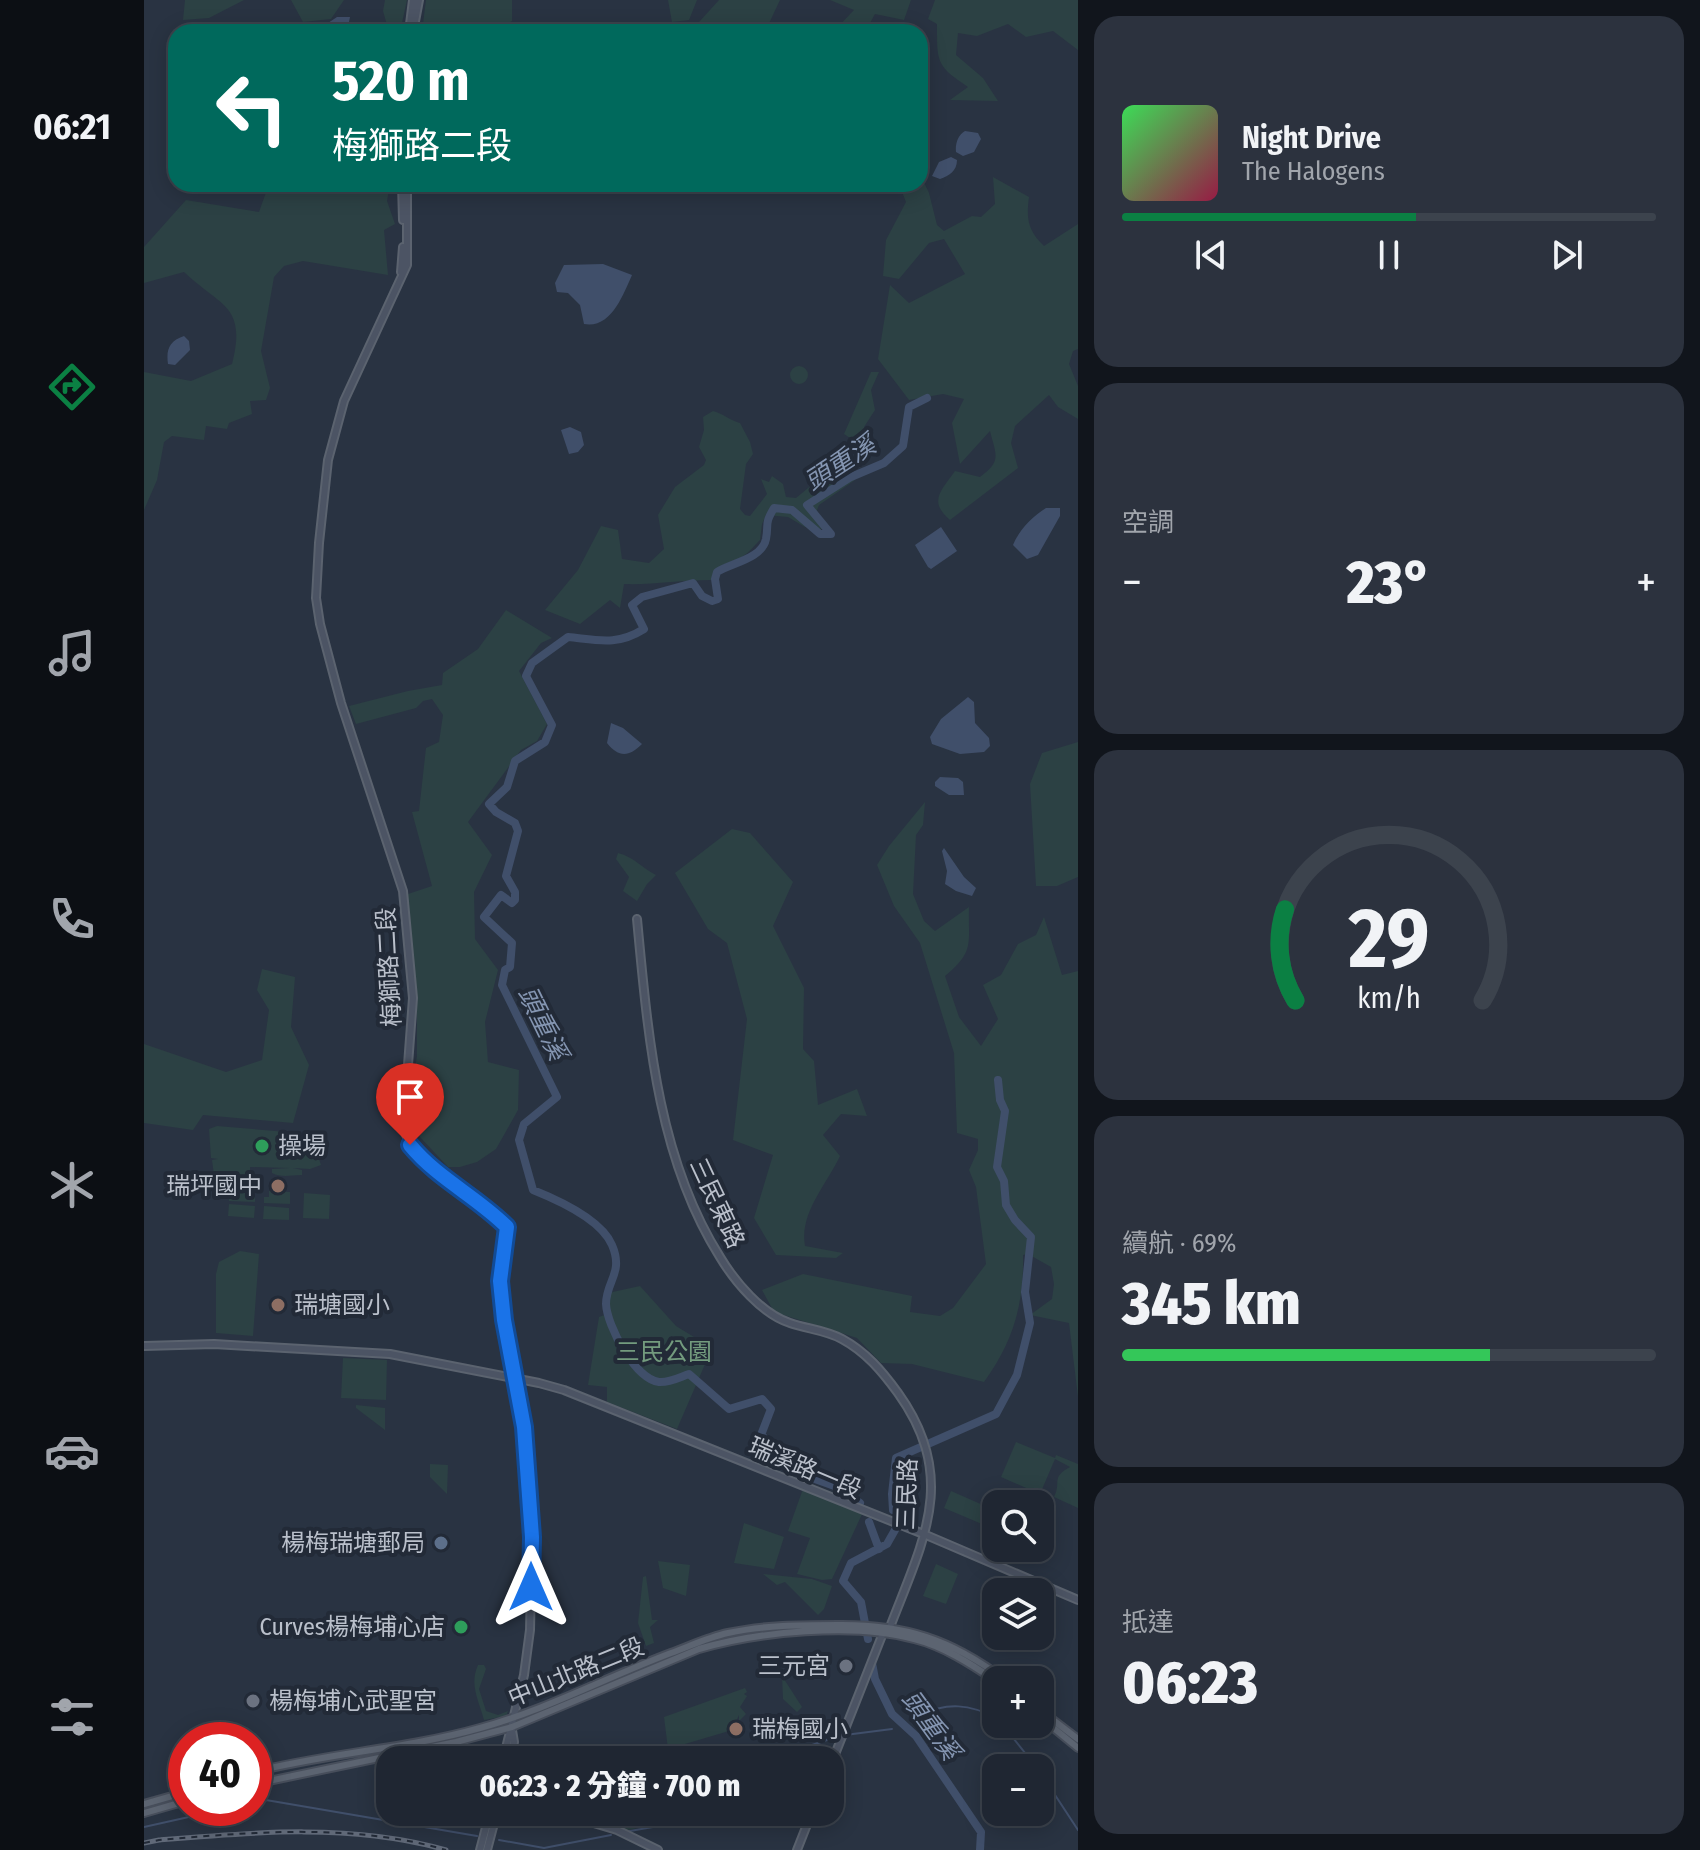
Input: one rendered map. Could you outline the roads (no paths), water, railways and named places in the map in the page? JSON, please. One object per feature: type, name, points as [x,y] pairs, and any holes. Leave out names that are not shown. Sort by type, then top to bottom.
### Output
[{"type":"main road","name":"中山北路二段","points":[[272,1768],[440,1738],[516,1717],[650,1661],[727,1633],[779,1625],[866,1628],[916,1639],[982,1673]]},
{"type":"main road","name":"中山北路二段","points":[[272,1780],[456,1742],[512,1727],[687,1654],[727,1641],[774,1634],[890,1627],[922,1633],[985,1666]]},
{"type":"main road","points":[[1054,1721],[1078,1739]]},
{"type":"main road","points":[[1054,1728],[1078,1748]]},
{"type":"main road","points":[[144,1804],[168,1797]]},
{"type":"main road","points":[[144,1813],[168,1806]]},
{"type":"street","points":[[412,24],[416,0]]},
{"type":"street","name":"梅獅路二段","points":[[405,192],[407,265],[344,401],[328,460],[316,598],[341,703],[403,891],[413,998],[408,1065],[400,1108],[403,1127],[410,1145],[427,1165],[492,1212],[507,1227],[500,1281],[524,1427],[532,1537],[530,1630],[512,1727]]},
{"type":"street","name":"三民東路","points":[[637,919],[650,1045],[669,1133],[693,1205],[721,1259],[746,1290],[774,1316],[839,1337],[859,1349],[883,1373],[909,1408]]},
{"type":"street","name":"瑞溪路一段","points":[[144,1346],[214,1344],[390,1354],[564,1390],[926,1535],[1078,1600]]},
{"type":"street","name":"三民路","points":[[890,1627],[926,1535],[930,1491],[928,1448],[909,1408]]},
{"type":"street","points":[[838,1746],[883,1633],[890,1627]]},
{"type":"street","points":[[510,1746],[512,1727]]},
{"type":"street","points":[[508,1746],[510,1741]]},
{"type":"street","points":[[480,1850],[486,1826]]},
{"type":"street","points":[[487,1850],[493,1826]]},
{"type":"street","points":[[604,1826],[658,1850]]},
{"type":"street","points":[[797,1850],[806,1826]]},
{"type":"water","points":[[337,17],[350,17],[349,24],[328,23]]},
{"type":"water","points":[[965,131],[978,133],[981,139],[974,152],[963,156],[956,152],[956,146]]},
{"type":"water","points":[[951,157],[957,160],[952,172],[940,179],[932,176],[939,162]]},
{"type":"water","points":[[603,264],[632,275],[609,316],[593,324],[584,324],[580,305],[568,293],[557,292],[555,283],[564,265]]},
{"type":"water","points":[[184,336],[189,341],[190,350],[175,365],[168,364],[170,347]]},
{"type":"water","points":[[570,427],[581,432],[584,445],[578,452],[569,454],[561,430]]},
{"type":"water","points":[[1046,508],[1060,508],[1060,516],[1038,555],[1027,559],[1013,545],[1026,524]]},
{"type":"water","points":[[941,527],[957,551],[931,569],[915,545]]},
{"type":"water","points":[[968,697],[974,702],[975,723],[989,738],[990,746],[984,752],[960,754],[932,744],[930,737],[941,719]]},
{"type":"water","points":[[611,723],[623,728],[642,744],[628,753],[616,751],[607,743]]},
{"type":"water","points":[[940,777],[958,778],[963,782],[964,795],[949,795],[935,786]]},
{"type":"water","points":[[944,848],[964,877],[976,888],[972,896],[945,884]]},
{"type":"waterway","name":"頭重溪","points":[[860,1503],[840,1488],[812,1478],[761,1435],[771,1409],[762,1399],[729,1409],[689,1374],[659,1382],[641,1372],[617,1338],[608,1314],[607,1296],[616,1263],[612,1245],[589,1219],[533,1190],[519,1140],[524,1124],[557,1097],[502,985],[505,970],[510,967],[512,943],[484,917],[501,895],[512,903],[515,900],[515,892],[506,876],[518,831],[515,823],[489,804],[507,787],[515,761],[545,742],[552,725],[526,676],[532,663],[568,637],[616,640],[644,629],[632,605],[642,597],[693,583],[702,596],[712,601],[718,599],[717,572],[759,551],[766,539],[768,521],[774,508],[792,510],[820,534],[831,534],[807,505],[851,477],[884,463],[903,446],[909,407],[927,398]]},
{"type":"waterway","points":[[893,1510],[896,1458],[996,1414],[1017,1375],[1030,1323],[1025,1292],[1031,1237],[1006,1205],[1004,1181],[997,1167],[1005,1111],[1000,1100],[998,1080]]},
{"type":"waterway","name":"頭重溪","points":[[869,1522],[879,1549]]},
{"type":"waterway","name":"頭重溪","points":[[868,1639],[861,1602],[843,1581],[851,1563],[887,1544],[895,1530]]},
{"type":"waterway","name":"頭重溪","points":[[872,1663],[875,1679],[892,1714],[916,1736],[981,1832],[980,1850]]},
{"type":"waterway","points":[[920,1715],[958,1706],[982,1712]]},
{"type":"waterway","points":[[845,1735],[892,1729]]},
{"type":"waterway","points":[[809,1746],[839,1736]]},
{"type":"waterway","points":[[1013,1738],[1026,1754]]},
{"type":"waterway","points":[[1054,1793],[1078,1830]]},
{"type":"waterway","points":[[272,1801],[477,1836]]},
{"type":"waterway","points":[[144,1827],[168,1822]]},
{"type":"waterway","points":[[630,1831],[659,1826]]},
{"type":"waterway","points":[[499,1840],[544,1848],[611,1835]]},
{"type":"railway","points":[[144,1843],[230,1834],[303,1832],[375,1836],[446,1850]]},
{"type":"place","name":"操場","points":[[262,1146]]},
{"type":"place","name":"瑞坪國中","points":[[278,1186]]},
{"type":"place","name":"瑞塘國小","points":[[278,1305]]},
{"type":"place","name":"楊梅瑞塘郵局","points":[[441,1543]]},
{"type":"place","name":"Curves楊梅埔心店","points":[[461,1627]]},
{"type":"place","name":"三元宮","points":[[846,1666]]},
{"type":"place","name":"楊梅埔心武聖宮","points":[[253,1701]]},
{"type":"place","name":"瑞梅國小","points":[[736,1729]]},
{"type":"park label","name":"三民公園","points":[[664,1352]]}]
